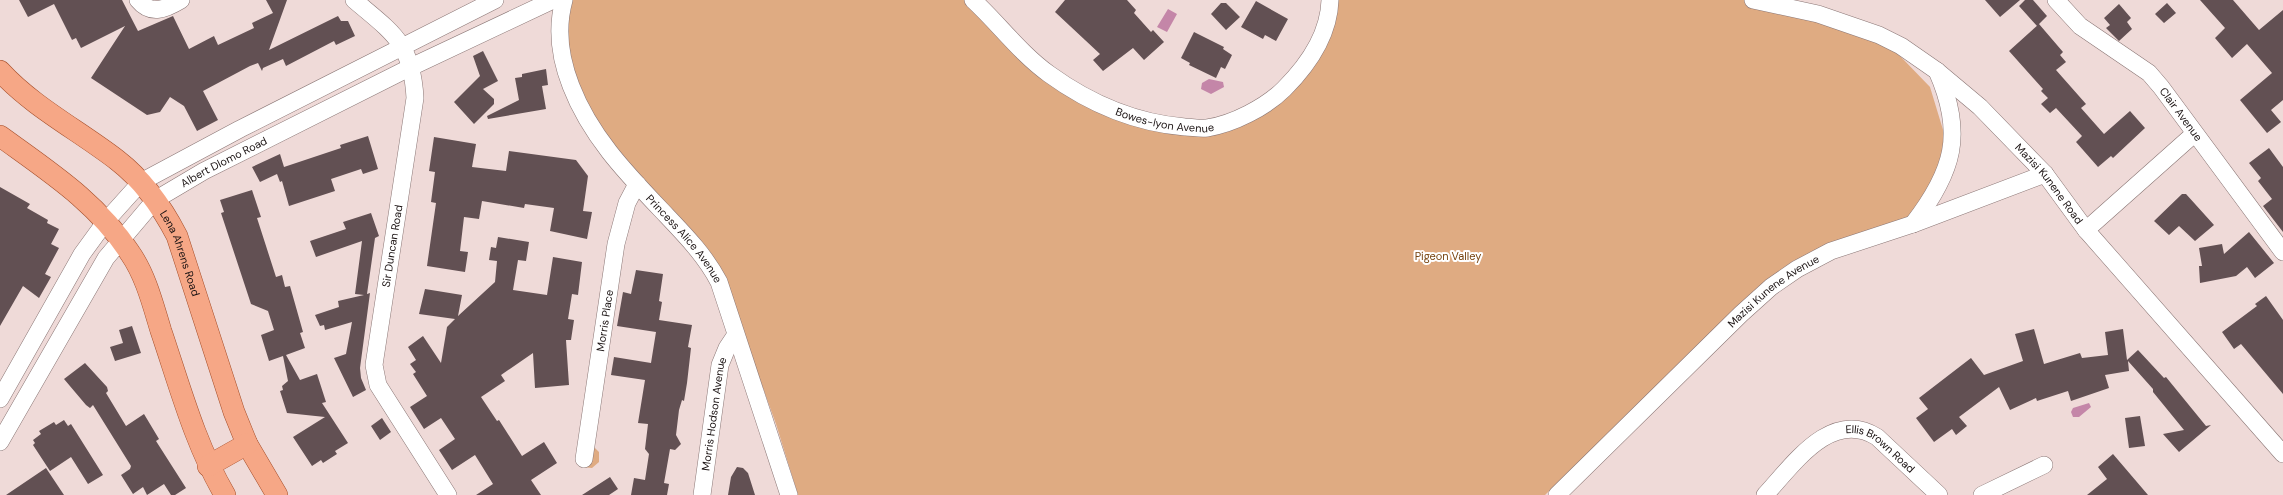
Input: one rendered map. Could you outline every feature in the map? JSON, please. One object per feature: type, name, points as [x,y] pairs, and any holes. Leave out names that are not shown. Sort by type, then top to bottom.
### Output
[{"type":"main road","name":"Lena Ahrens Road","points":[[0,71],[18,90],[117,160],[141,182],[155,200],[177,236],[234,412],[247,444],[277,495]]},
{"type":"main road","points":[[0,136],[87,200],[106,221],[131,254],[144,280],[194,431],[208,466],[225,495]]},
{"type":"main road","points":[[208,466],[247,444]]},
{"type":"street","points":[[138,0],[148,9],[158,10],[169,7],[181,0]]},
{"type":"street","name":"Sir Duncan Road","points":[[354,0],[387,28],[403,46],[411,67],[415,98],[374,365],[378,385],[448,495]]},
{"type":"street","name":"Albert Dlomo Road","points":[[0,399],[82,254],[106,221],[141,182],[495,0]]},
{"type":"street","name":"Albert Dlomo Road","points":[[0,442],[106,258],[120,239],[155,200],[204,171],[411,67],[553,0]]},
{"type":"street","name":"Princess Alice Avenue","points":[[564,0],[559,37],[563,66],[578,106],[600,140],[637,184],[695,246],[713,270],[719,282],[735,336],[788,495]]},
{"type":"street","name":"Bowes-lyon Avenue","points":[[973,0],[994,19],[1020,49],[1049,74],[1081,94],[1121,114],[1162,125],[1206,128],[1246,115],[1274,98],[1300,73],[1319,44],[1330,11],[1330,0]]},
{"type":"street","name":"Mazisi Kunene Road","points":[[1753,0],[1818,14],[1879,35],[1901,46],[1937,71],[1980,107],[2044,174],[2086,230],[2277,436],[2283,454]]},
{"type":"street","name":"Clair Avenue","points":[[2056,0],[2080,26],[2149,74],[2162,87],[2194,134],[2283,252]]},
{"type":"street","points":[[1913,224],[1934,196],[1946,171],[1951,151],[1952,129],[1949,111],[1937,71]]},
{"type":"street","points":[[2086,230],[2194,134]]},
{"type":"street","name":"Mazisi Kunene Avenue","points":[[1557,495],[1771,287],[1797,269],[1830,251],[1913,224],[2044,174]]},
{"type":"street","name":"Morris Place","points":[[584,459],[616,244],[627,203],[637,184]]},
{"type":"street","name":"Morris Hodson Avenue","points":[[702,495],[720,365],[727,348],[735,336]]},
{"type":"street","points":[[17,369],[36,380]]},
{"type":"street","name":"Ellis Brown Road","points":[[1766,495],[1807,451],[1826,435],[1837,430],[1854,429],[1867,431],[1877,437],[1939,495]]},
{"type":"street","points":[[1982,495],[2044,465]]},
{"type":"green space","name":"Pigeon Valley","points":[[565,0],[971,0],[1021,51],[1129,114],[1212,122],[1247,112],[1297,70],[1331,0],[1752,0],[1873,28],[1930,87],[1947,143],[1937,185],[1910,216],[1793,261],[1760,286],[1545,495],[798,495],[776,424],[729,294],[636,176],[584,104],[567,44]]},
{"type":"green space","points":[[592,445],[599,452],[599,462],[592,468],[582,467]]},
{"type":"shaded area","points":[[1168,9],[1177,14],[1167,32],[1157,27]]},
{"type":"shaded area","points":[[1209,79],[1223,82],[1224,87],[1211,94],[1201,89],[1202,83]]},
{"type":"shaded area","points":[[2089,403],[2091,407],[2079,417],[2073,417],[2071,412],[2073,408]]},
{"type":"building","points":[[19,0],[122,0],[138,31],[173,16],[189,49],[214,36],[218,45],[254,28],[252,23],[273,13],[266,0],[287,0],[269,50],[338,16],[341,21],[348,21],[355,36],[336,45],[334,41],[286,66],[283,59],[263,68],[262,71],[258,63],[203,91],[218,120],[197,131],[184,106],[170,97],[160,112],[147,115],[91,78],[125,26],[81,48],[76,38],[72,40],[54,4],[28,17]]},
{"type":"building","points":[[1065,0],[1127,0],[1136,10],[1134,13],[1151,32],[1153,30],[1164,42],[1144,60],[1133,48],[1103,71],[1093,60],[1100,54],[1055,12]]},
{"type":"building","points":[[1985,0],[2020,0],[2000,17]]},
{"type":"building","points":[[2025,0],[2033,0],[2047,16],[2037,26],[2019,6]]},
{"type":"building","points":[[2200,0],[2233,0],[2259,30],[2283,10],[2283,100],[2271,110],[2281,122],[2267,133],[2240,100],[2272,73],[2247,44],[2232,58],[2215,38],[2225,28]]},
{"type":"building","points":[[1256,1],[1288,19],[1276,41],[1265,35],[1263,39],[1241,27]]},
{"type":"building","points":[[1221,3],[1226,3],[1240,17],[1226,30],[1211,14]]},
{"type":"building","points":[[2167,3],[2176,13],[2164,23],[2155,14]]},
{"type":"building","points":[[2119,4],[2131,18],[2127,22],[2132,29],[2119,41],[2106,28],[2110,25],[2104,18]]},
{"type":"building","points":[[2039,24],[2063,52],[2060,55],[2066,62],[2056,70],[2086,104],[2081,108],[2104,134],[2130,111],[2145,128],[2113,158],[2111,156],[2098,167],[2076,142],[2082,136],[2056,108],[2050,113],[2041,104],[2048,98],[2041,91],[2043,89],[2009,51]]},
{"type":"building","points":[[1194,32],[1224,47],[1223,49],[1232,55],[1225,69],[1221,67],[1216,78],[1189,65],[1190,63],[1181,58]]},
{"type":"building","points":[[483,51],[498,81],[483,89],[494,99],[494,104],[474,124],[454,102],[480,76],[473,56]]},
{"type":"building","points":[[546,69],[548,85],[542,86],[546,109],[488,119],[487,116],[519,100],[515,78],[522,77],[522,74]]},
{"type":"building","points":[[368,136],[378,169],[363,174],[361,169],[331,179],[335,191],[289,206],[282,181],[280,182],[277,174],[260,182],[252,167],[280,154],[284,167],[341,148],[340,145]]},
{"type":"building","points":[[434,137],[476,144],[472,167],[506,171],[509,151],[576,160],[588,176],[583,211],[592,212],[587,239],[550,231],[554,208],[525,204],[524,208],[482,201],[479,219],[464,217],[460,251],[468,252],[465,272],[427,266],[436,203],[431,202],[435,172],[429,171]]},
{"type":"building","points":[[2269,148],[2283,167],[2283,232],[2263,206],[2272,199],[2258,181],[2261,178],[2249,163]]},
{"type":"building","points":[[0,187],[30,204],[27,208],[48,220],[47,223],[59,229],[51,244],[59,248],[45,274],[51,277],[39,298],[23,286],[0,326]]},
{"type":"building","points":[[252,190],[261,217],[257,218],[276,277],[282,275],[285,287],[290,286],[303,332],[300,333],[305,348],[286,355],[300,380],[317,374],[326,402],[322,403],[348,443],[335,451],[337,454],[323,463],[321,460],[312,466],[293,437],[325,417],[287,413],[280,391],[283,390],[282,386],[288,381],[283,356],[269,361],[261,335],[274,330],[268,311],[251,304],[221,213],[224,212],[220,200]]},
{"type":"building","points":[[2182,194],[2186,194],[2214,225],[2195,241],[2179,226],[2169,235],[2154,221]]},
{"type":"building","points":[[371,213],[379,236],[375,238],[367,294],[370,293],[360,368],[361,378],[366,390],[353,397],[334,358],[346,354],[352,322],[325,330],[324,325],[320,326],[315,315],[339,307],[338,301],[364,295],[355,294],[362,241],[316,257],[310,241],[346,229],[343,222]]},
{"type":"building","points":[[2249,232],[2274,263],[2255,278],[2247,267],[2236,276],[2200,283],[2199,266],[2202,266],[2199,248],[2222,244],[2224,254]]},
{"type":"building","points":[[498,237],[529,242],[526,261],[518,260],[513,290],[547,295],[553,257],[582,262],[578,295],[572,294],[568,319],[574,320],[571,340],[566,340],[569,385],[535,388],[533,353],[501,375],[505,381],[481,397],[497,421],[499,420],[522,456],[544,442],[557,463],[531,480],[541,495],[476,495],[493,484],[475,455],[452,470],[439,450],[455,439],[441,418],[424,429],[410,407],[427,396],[413,374],[416,372],[410,364],[416,360],[408,347],[423,336],[441,363],[447,327],[455,319],[419,314],[425,289],[462,295],[458,316],[495,282],[497,261],[489,260],[491,247],[496,248]]},
{"type":"building","points":[[636,270],[663,274],[659,301],[662,302],[659,320],[692,325],[688,347],[691,348],[687,383],[684,401],[682,400],[679,410],[676,435],[681,444],[675,450],[670,449],[664,483],[669,484],[667,495],[631,495],[634,478],[645,480],[649,454],[645,449],[648,424],[638,423],[645,380],[611,375],[614,357],[651,363],[656,332],[617,326],[623,292],[631,294]]},
{"type":"building","points":[[2266,296],[2283,320],[2283,394],[2241,344],[2234,349],[2222,332],[2257,306],[2255,304]]},
{"type":"building","points":[[132,326],[141,353],[115,361],[110,347],[123,343],[119,330]]},
{"type":"building","points":[[2034,329],[2044,364],[2080,353],[2082,358],[2108,355],[2105,332],[2123,329],[2127,360],[2138,350],[2164,378],[2166,377],[2206,426],[2211,425],[2179,452],[2163,434],[2184,430],[2153,392],[2153,389],[2128,361],[2129,371],[2105,375],[2109,388],[2071,401],[2068,391],[2037,401],[2036,398],[2010,410],[1999,387],[1959,417],[1967,426],[1956,435],[1952,429],[1934,442],[1916,418],[1928,409],[1919,398],[1971,358],[1984,375],[2023,361],[2015,334]]},
{"type":"building","points":[[85,363],[107,387],[108,391],[106,393],[126,426],[144,414],[159,439],[156,441],[186,488],[175,495],[171,495],[164,484],[147,495],[143,487],[133,494],[121,475],[130,469],[131,466],[93,405],[90,408],[86,405],[64,379]]},
{"type":"building","points":[[2140,416],[2145,446],[2129,448],[2125,418]]},
{"type":"building","points":[[382,418],[391,432],[380,440],[371,426]]},
{"type":"building","points":[[64,420],[68,426],[71,424],[103,475],[88,484],[71,457],[50,471],[33,445],[35,443],[33,440],[41,434],[39,431],[54,422],[56,425]]},
{"type":"building","points":[[2113,454],[2148,495],[2087,495],[2107,479],[2098,467]]},
{"type":"building","points":[[737,467],[743,468],[748,473],[755,495],[728,495],[731,477]]},
{"type":"building","points":[[46,468],[64,495],[6,495]]},
{"type":"building","points":[[610,477],[618,489],[609,495],[582,495]]}]
